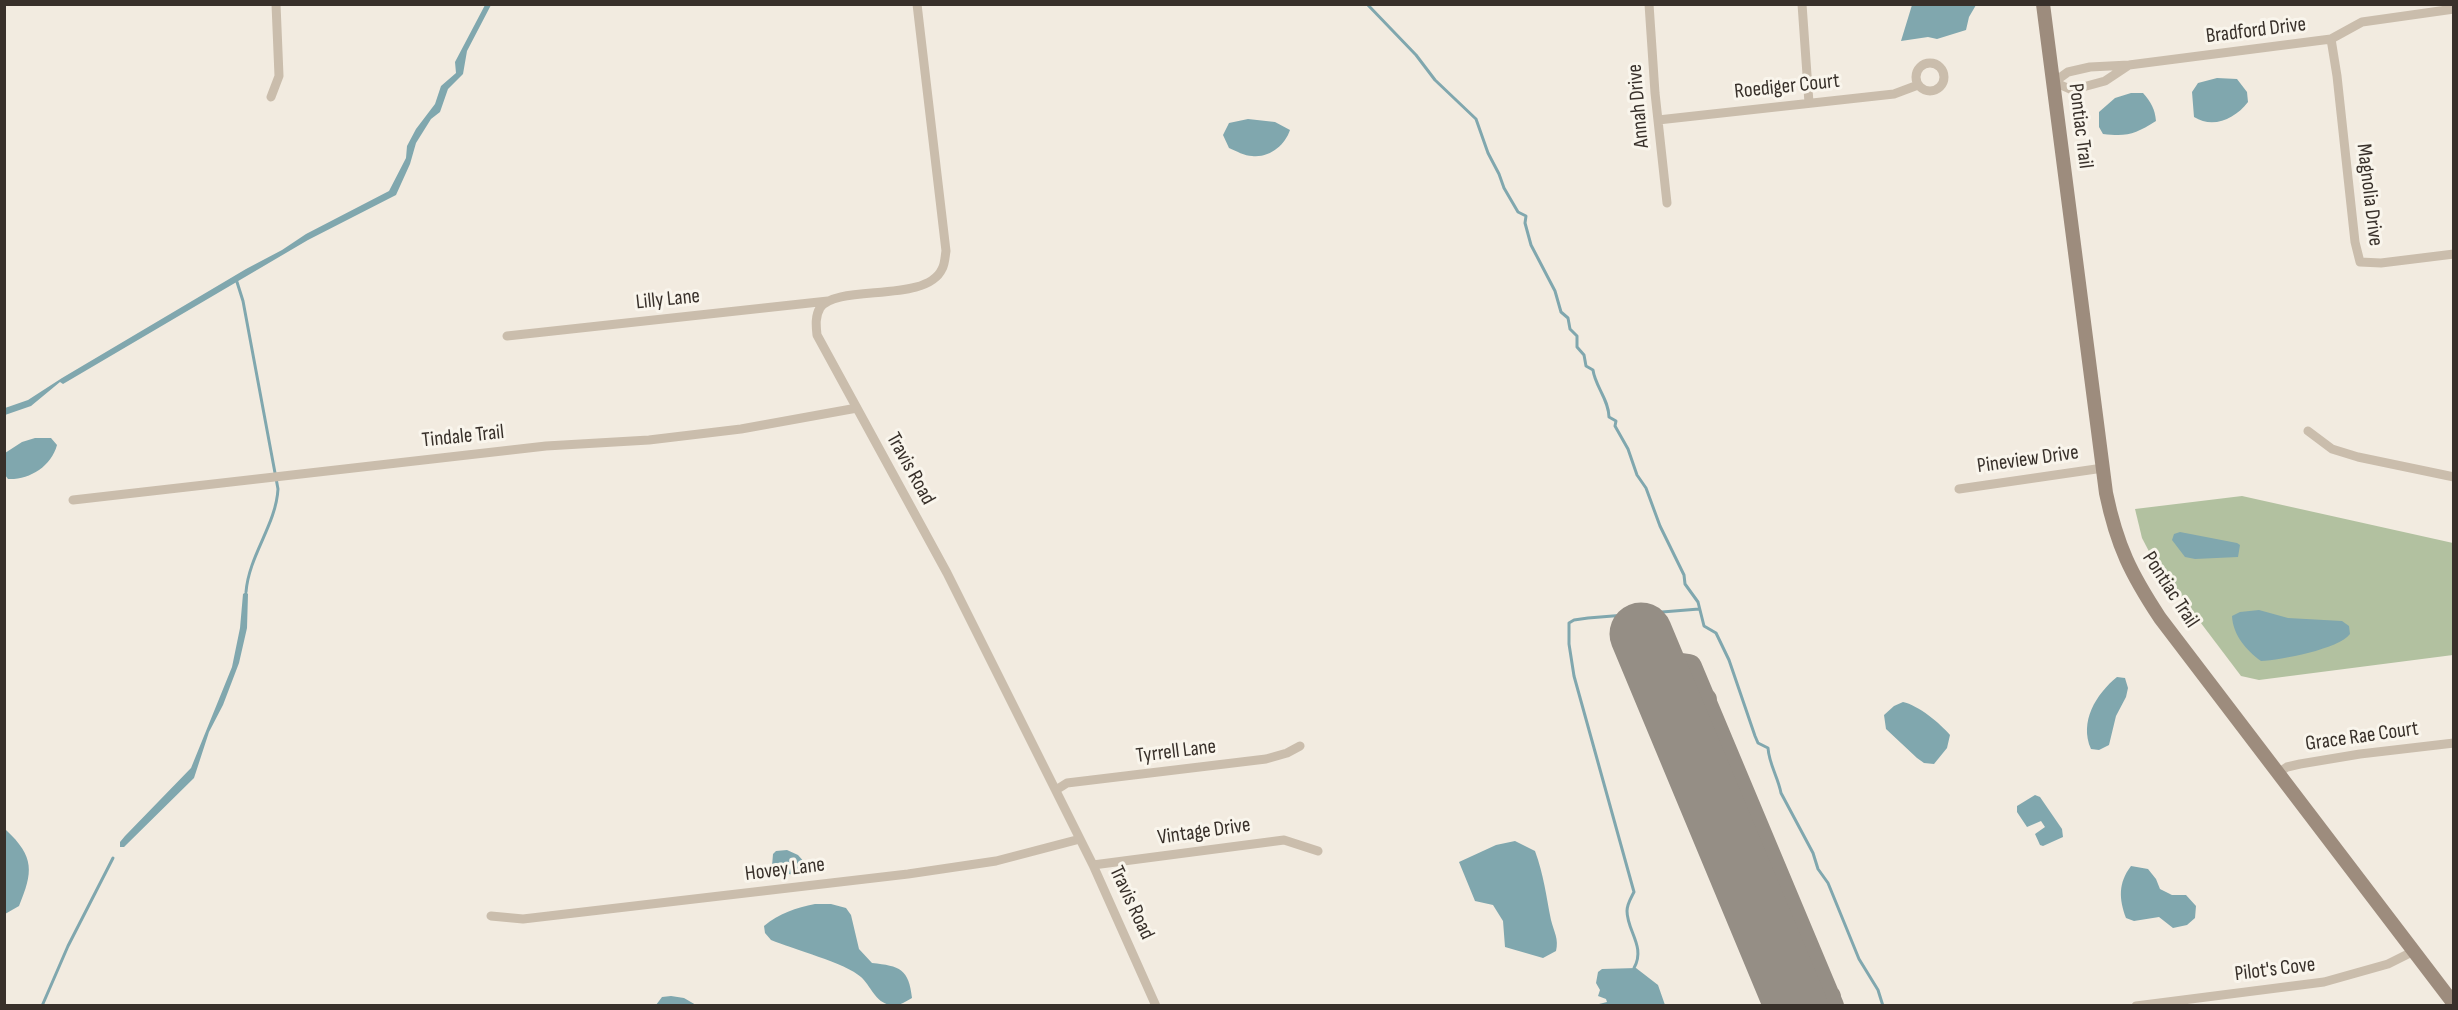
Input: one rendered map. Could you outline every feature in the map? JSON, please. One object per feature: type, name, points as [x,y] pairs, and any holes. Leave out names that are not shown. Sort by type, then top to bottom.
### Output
[{"type":"main road","name":"Pontiac Trail","points":[[2043,4],[2103,468],[2112,521],[2126,561],[2138,586],[2160,618],[2454,1004]]},
{"type":"street","points":[[271,97],[279,76],[276,4]]},
{"type":"street","points":[[833,300],[915,287],[934,279],[942,270],[946,251],[916,4]]},
{"type":"street","name":"Annah Drive","points":[[1649,4],[1667,203]]},
{"type":"street","points":[[1802,4],[1809,103]]},
{"type":"street","name":"Bradford Drive","points":[[2054,82],[2068,72],[2090,67],[2130,65],[2331,39],[2362,22],[2454,9]]},
{"type":"street","name":"Magnolia Drive","points":[[2331,39],[2355,242],[2360,262],[2381,263],[2454,254]]},
{"type":"street","name":"Bradford Drive","points":[[2054,82],[2072,90],[2105,81],[2130,65]]},
{"type":"street","name":"Roediger Court","points":[[1658,120],[1894,94],[1918,85]]},
{"type":"street","name":"Lilly Lane","points":[[507,336],[833,300]]},
{"type":"street","name":"Travis Road","points":[[833,300],[824,303],[819,309],[817,335],[947,573],[1093,865],[1156,1005]]},
{"type":"street","name":"Tindale Trail","points":[[73,500],[546,446],[649,440],[741,429],[856,408]]},
{"type":"street","points":[[2308,430],[2332,449],[2454,477]]},
{"type":"street","name":"Pineview Drive","points":[[1959,489],[2103,468]]},
{"type":"street","name":"Grace Rae Court","points":[[2278,773],[2287,767],[2300,764],[2454,742]]},
{"type":"street","name":"Tyrrell Lane","points":[[1056,790],[1067,783],[1266,759],[1300,747]]},
{"type":"street","name":"Hovey Lane","points":[[491,916],[523,919],[908,874],[996,861],[1080,839]]},
{"type":"street","name":"Vintage Drive","points":[[1093,865],[1284,840],[1318,851]]},
{"type":"street","name":"Pilot's Cove","points":[[2136,1005],[2324,982],[2388,964],[2414,951]]},
{"type":"green space","points":[[2242,496],[2453,543],[2453,655],[2259,680],[2241,676],[2154,561],[2142,538],[2135,509]]},
{"type":"water","points":[[1912,4],[1976,5],[1969,17],[1966,30],[1937,39],[1928,37],[1901,41]]},
{"type":"water","points":[[485,5],[491,5],[467,51],[463,74],[448,89],[440,112],[431,119],[416,143],[410,164],[396,195],[308,240],[63,384],[60,382],[31,406],[5,415],[5,408],[28,400],[306,234],[389,191],[406,158],[407,146],[416,129],[435,104],[441,86],[456,73],[455,62]]},
{"type":"water","points":[[2217,78],[2237,79],[2247,92],[2248,102],[2237,113],[2216,122],[2194,117],[2192,92],[2198,83]]},
{"type":"water","points":[[2131,93],[2143,93],[2152,106],[2156,121],[2131,134],[2103,134],[2099,127],[2099,112],[2115,98]]},
{"type":"water","points":[[1248,119],[1275,122],[1290,130],[1288,136],[1281,145],[1265,155],[1246,155],[1229,148],[1223,135],[1229,123]]},
{"type":"water","points":[[35,438],[51,438],[57,445],[50,460],[38,471],[24,477],[8,479],[5,475],[5,453],[22,442]]},
{"type":"water","points":[[2180,532],[2237,543],[2240,545],[2238,557],[2195,559],[2185,557],[2172,540],[2174,534]]},
{"type":"water","points":[[246,592],[248,594],[247,628],[239,663],[223,705],[209,732],[194,778],[124,847],[120,847],[120,842],[125,836],[191,768],[232,667],[240,628],[243,594]]},
{"type":"water","points":[[2259,610],[2288,618],[2342,621],[2349,626],[2350,634],[2322,649],[2261,661],[2241,642],[2232,616],[2240,612]]},
{"type":"water","points":[[2117,677],[2125,678],[2128,688],[2116,716],[2109,745],[2099,750],[2091,749],[2087,729],[2088,719],[2096,700]]},
{"type":"water","points":[[1903,702],[1929,716],[1950,735],[1947,748],[1934,764],[1924,763],[1917,758],[1886,729],[1884,715]]},
{"type":"water","points":[[2035,795],[2040,797],[2062,829],[2063,837],[2043,846],[2040,845],[2035,834],[2045,827],[2041,821],[2027,827],[2017,812],[2017,806]]},
{"type":"water","points":[[6,830],[27,857],[29,874],[19,906],[5,914],[4,831]]},
{"type":"water","points":[[1515,841],[1535,851],[1543,877],[1557,943],[1556,951],[1543,958],[1505,947],[1503,921],[1493,905],[1475,901],[1459,862],[1496,845]]},
{"type":"water","points":[[787,850],[798,855],[814,873],[793,875],[772,866],[773,854],[776,851]]},
{"type":"water","points":[[2131,866],[2148,869],[2160,889],[2172,895],[2186,895],[2196,906],[2195,918],[2187,925],[2173,928],[2159,917],[2134,921],[2126,918],[2121,891]]},
{"type":"water","points":[[815,904],[831,904],[846,908],[851,915],[859,949],[872,963],[890,966],[901,971],[911,988],[912,998],[896,1005],[885,1003],[854,972],[771,940],[765,933],[764,926],[782,914]]},
{"type":"water","points":[[1636,968],[1658,985],[1665,1005],[1595,1005],[1607,1002],[1606,999],[1598,996],[1600,990],[1596,983],[1598,972],[1602,969]]},
{"type":"water","points":[[662,997],[684,998],[696,1005],[656,1005]]},
{"type":"waterway","points":[[1367,4],[1416,55],[1435,80],[1476,119],[1504,188],[1518,212],[1526,216],[1525,223],[1531,245],[1555,291],[1561,312],[1568,318],[1570,329],[1577,336],[1577,347],[1584,355],[1586,366],[1593,370],[1607,405],[1609,417],[1616,421],[1615,426],[1628,449],[1637,475],[1646,488],[1660,526],[1684,575],[1685,584],[1698,602],[1704,626],[1716,633],[1729,660],[1758,743],[1768,748],[1781,793],[1813,853],[1818,869],[1828,883],[1859,959],[1878,990],[1883,1006]]},
{"type":"waterway","points":[[237,282],[243,301],[278,489],[273,515],[252,565],[246,592]]},
{"type":"waterway","points":[[1634,968],[1638,953],[1627,911],[1628,903],[1634,892],[1574,676],[1569,644],[1569,623],[1588,618],[1699,609]]},
{"type":"waterway","points":[[42,1006],[68,946],[113,858]]},
{"type":"taxiway","points":[[1656,670],[1675,665],[1689,667],[1831,1006]]},
{"type":"taxiway","points":[[1674,713],[1704,700]]},
{"type":"taxiway","points":[[1807,1006],[1828,997]]},
{"type":"runway","points":[[1641,634],[1796,1006]]}]
